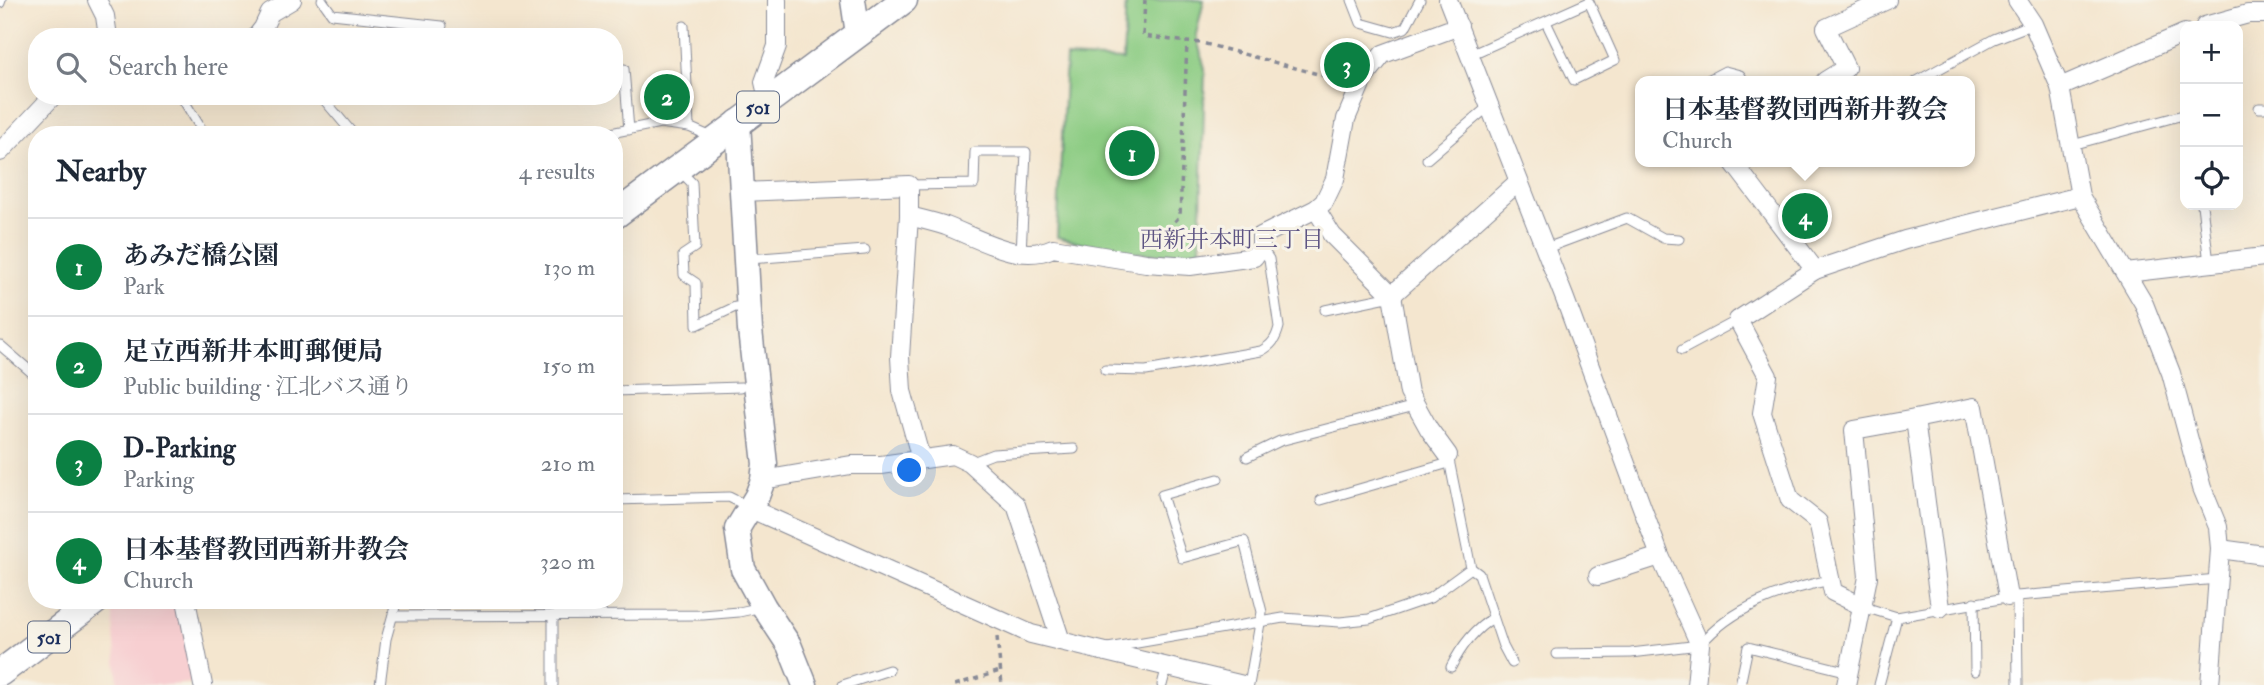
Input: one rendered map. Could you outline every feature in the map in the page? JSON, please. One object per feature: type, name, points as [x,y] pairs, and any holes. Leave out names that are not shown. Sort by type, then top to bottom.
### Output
[{"type":"main road","name":"501","points":[[623,209],[904,0]]},
{"type":"main road","name":"501","points":[[0,673],[85,609]]},
{"type":"street","points":[[97,0],[105,16],[107,28]]},
{"type":"street","points":[[265,28],[270,13],[292,0]]},
{"type":"street","points":[[768,99],[764,82],[777,46],[777,0]]},
{"type":"street","points":[[853,0],[858,34]]},
{"type":"street","points":[[1448,0],[1660,556],[1700,645],[1696,685]]},
{"type":"street","points":[[1833,76],[1846,68],[1826,28],[1887,0]]},
{"type":"street","points":[[2017,0],[2033,24],[2060,87],[2080,196],[2144,304],[2171,373],[2202,488],[2218,527],[2220,549],[2210,685]]},
{"type":"street","points":[[2223,21],[2248,14],[2264,14]]},
{"type":"street","points":[[909,216],[945,225],[1021,253],[1040,254],[1053,248],[1146,264],[1190,266],[1254,257],[1261,247],[1261,236],[1317,209],[1331,192],[1346,119],[1363,79],[1383,54],[1403,38],[1459,26]]},
{"type":"street","points":[[2060,87],[2180,35]]},
{"type":"street","points":[[0,152],[44,105]]},
{"type":"street","points":[[738,122],[749,307],[765,464],[763,480],[737,529],[739,548],[743,569],[789,645],[805,685]]},
{"type":"street","points":[[1737,167],[1815,270]]},
{"type":"street","points":[[1392,295],[1518,182]]},
{"type":"street","points":[[741,192],[909,185],[900,357],[902,391],[921,459]]},
{"type":"street","points":[[1864,607],[1833,592],[1818,522],[1790,500],[1762,413],[1768,376],[1738,320],[1815,270],[1905,240],[2080,196]]},
{"type":"street","points":[[1317,209],[1332,235],[1392,295],[1409,393],[1449,459]]},
{"type":"street","points":[[2126,273],[2264,257]]},
{"type":"street","points":[[1848,678],[1868,577],[1854,430],[1974,407],[2012,596]]},
{"type":"street","points":[[1915,419],[1940,608]]},
{"type":"street","points":[[763,480],[851,465],[881,465],[953,455],[970,463],[1016,505],[1061,641]]},
{"type":"street","points":[[749,508],[1031,634],[1243,685]]},
{"type":"street","points":[[2220,549],[2264,555]]},
{"type":"street","points":[[1598,576],[1660,556]]},
{"type":"street","points":[[188,609],[202,685]]},
{"type":"lane","points":[[322,0],[331,14],[442,26]]},
{"type":"lane","points":[[1352,0],[1361,23],[1393,32],[1403,38],[1405,28],[1420,0]]},
{"type":"lane","points":[[1470,55],[1589,2],[1615,60],[1574,80],[1546,22]]},
{"type":"lane","points":[[1926,76],[1994,38],[2033,24]]},
{"type":"lane","points":[[684,26],[689,127]]},
{"type":"lane","points":[[624,69],[629,130]]},
{"type":"lane","points":[[1716,76],[1725,71],[1741,76]]},
{"type":"lane","points":[[187,105],[199,126]]},
{"type":"lane","points":[[329,105],[346,126]]},
{"type":"lane","points":[[1427,159],[1489,106]]},
{"type":"lane","points":[[2072,145],[2180,116]]},
{"type":"lane","points":[[623,131],[660,123],[689,127],[716,139]]},
{"type":"lane","points":[[909,185],[974,184],[975,152],[1027,152],[1021,253]]},
{"type":"lane","points":[[677,168],[692,183],[695,247],[683,255],[684,275],[696,283],[697,325],[735,307],[749,307]]},
{"type":"lane","points":[[2203,210],[2209,264]]},
{"type":"lane","points":[[1544,249],[1627,218],[1663,237],[1679,239]]},
{"type":"lane","points":[[1105,370],[1146,371],[1261,351],[1270,345],[1277,337],[1279,327],[1269,259],[1261,247]]},
{"type":"lane","points":[[747,259],[864,250]]},
{"type":"lane","points":[[1325,310],[1392,295]]},
{"type":"lane","points":[[1682,350],[1738,320]]},
{"type":"lane","points":[[0,345],[28,369]]},
{"type":"lane","points":[[623,391],[741,387]]},
{"type":"lane","points":[[1247,457],[1280,441],[1415,406]]},
{"type":"lane","points":[[970,463],[993,454],[1074,449]]},
{"type":"lane","points":[[1321,500],[1449,459],[1471,568],[1479,574],[1493,618],[1512,663]]},
{"type":"lane","points":[[1218,480],[1162,495],[1182,558],[1244,541],[1262,612],[1249,685]]},
{"type":"lane","points":[[623,500],[729,497],[749,508]]},
{"type":"lane","points":[[1100,649],[1283,618],[1340,622],[1369,619],[1430,598],[1471,568]]},
{"type":"lane","points":[[1864,607],[1897,617],[2012,596],[2218,579]]},
{"type":"lane","points":[[1557,654],[1631,653],[1700,645],[1724,622],[1744,609],[1830,580]]},
{"type":"lane","points":[[2012,596],[2018,685]]},
{"type":"lane","points":[[1974,602],[1975,671]]},
{"type":"lane","points":[[393,616],[703,614],[739,612],[764,607]]},
{"type":"lane","points":[[380,685],[386,639],[395,609]]},
{"type":"lane","points":[[553,685],[559,609]]},
{"type":"lane","points":[[1879,685],[1897,617]]},
{"type":"lane","points":[[1451,667],[1468,639],[1480,626],[1493,618]]},
{"type":"lane","points":[[1740,685],[1748,648],[1848,678]]},
{"type":"lane","points":[[1162,685],[1167,666]]},
{"type":"lane","points":[[843,685],[888,670]]},
{"type":"path","points":[[1144,0],[1143,36],[1202,43],[1352,84]]},
{"type":"path","points":[[1157,257],[1161,236],[1180,216],[1187,42]]},
{"type":"path","points":[[995,618],[1002,685]]},
{"type":"path","points":[[955,685],[1000,671]]},
{"type":"shaded area","points":[[112,609],[180,609],[196,682],[118,685]]},
{"type":"green space","points":[[1126,0],[1204,0],[1196,35],[1205,69],[1200,253],[1164,255],[1128,252],[1057,237],[1066,57],[1123,60]]},
{"type":"place","name":"D-Parking","points":[[1347,65]]},
{"type":"place","name":"足立西新井本町郵便局","points":[[667,97]]},
{"type":"place","name":"あみだ橋公園","points":[[1132,153]]},
{"type":"place","name":"日本基督教団西新井教会","points":[[1805,216]]},
{"type":"district","name":"西新井本町三丁目","points":[[1232,239]]}]
